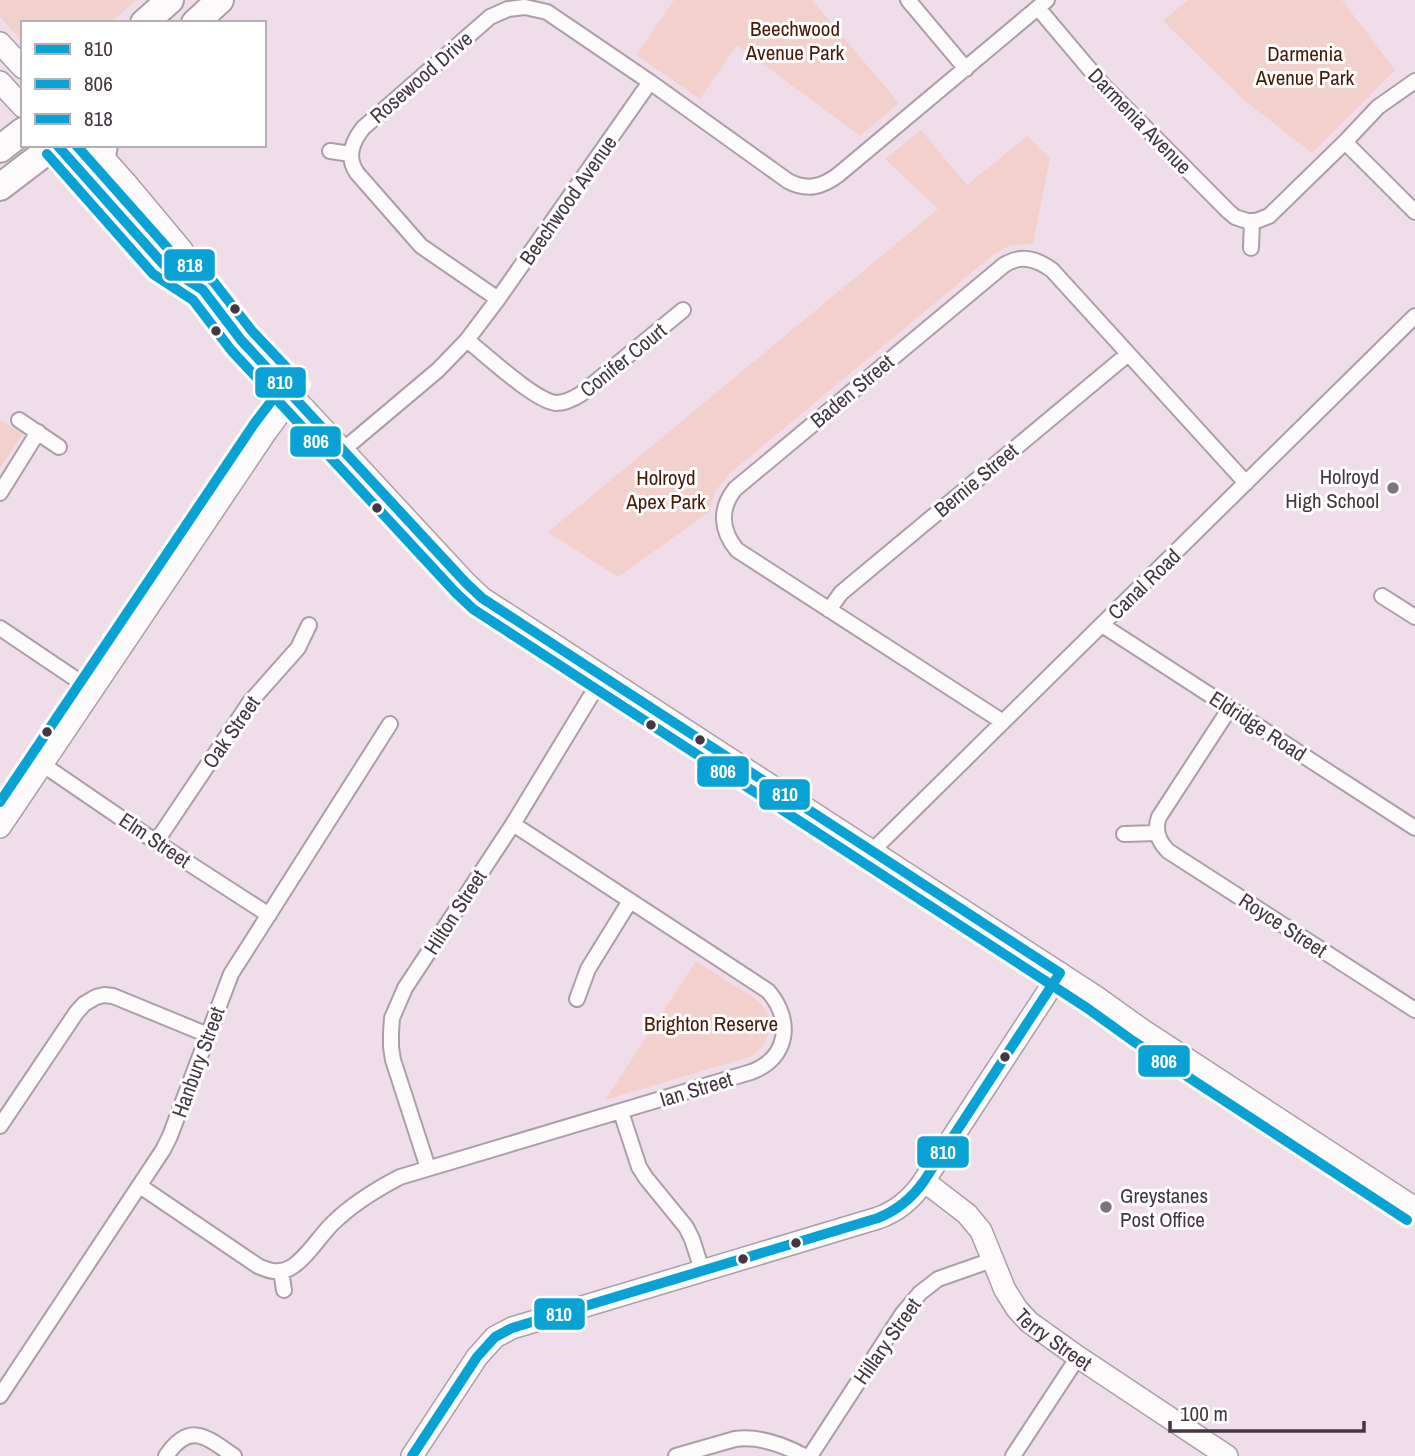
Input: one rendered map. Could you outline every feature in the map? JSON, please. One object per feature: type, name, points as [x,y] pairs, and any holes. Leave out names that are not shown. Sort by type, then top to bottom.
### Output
[{"type":"highway","points":[[146,21],[170,0]]},
{"type":"highway","points":[[197,21],[220,0]]},
{"type":"highway","points":[[0,149],[21,133]]},
{"type":"highway","points":[[0,187],[53,147]]},
{"type":"main road","points":[[0,43],[21,66]]},
{"type":"main road","points":[[0,82],[21,105]]},
{"type":"main road","points":[[58,147],[163,264],[203,290]]},
{"type":"main road","points":[[99,149],[182,250],[203,290],[241,340],[482,598],[1060,973],[1260,1108],[1415,1208]]},
{"type":"main road","points":[[0,827],[265,432],[293,395]]},
{"type":"main road","points":[[412,1456],[477,1357],[503,1332],[521,1324],[886,1215],[905,1203],[917,1192],[1060,973]]},
{"type":"main road","name":"Terry Street","points":[[924,1181],[958,1206],[981,1231],[1005,1290],[1020,1313],[1033,1325],[1226,1456]]},
{"type":"street","points":[[908,0],[966,69]]},
{"type":"street","points":[[650,82],[788,181],[812,194],[1042,4]]},
{"type":"street","name":"Darmenia Avenue","points":[[1042,4],[1102,85],[1227,211],[1235,217],[1252,221]]},
{"type":"street","name":"Rosewood Drive","points":[[351,154],[353,144],[363,128],[489,16],[508,9],[525,7],[547,12],[650,82]]},
{"type":"street","points":[[1251,247],[1252,221],[1263,219],[1274,212],[1386,100],[1415,80]]},
{"type":"street","name":"Beechwood Avenue","points":[[344,450],[438,370],[467,340],[650,82]]},
{"type":"street","points":[[1345,142],[1415,212]]},
{"type":"street","points":[[330,151],[351,154],[357,173],[421,246],[498,299]]},
{"type":"street","name":"Baden Street","points":[[1003,722],[743,555],[732,543],[723,524],[730,495],[1004,265],[1015,259],[1033,260],[1052,270],[1246,483]]},
{"type":"street","name":"Conifer Court","points":[[467,340],[537,397],[559,409],[683,310]]},
{"type":"street","name":"Canal Road","points":[[872,851],[1415,316]]},
{"type":"street","name":"Bernie Street","points":[[829,610],[841,593],[1128,354]]},
{"type":"street","points":[[19,420],[59,447]]},
{"type":"street","points":[[0,493],[38,432]]},
{"type":"street","points":[[1382,596],[1415,617]]},
{"type":"street","name":"Oak Street","points":[[156,842],[250,702],[298,649],[309,625]]},
{"type":"street","name":"Eldridge Road","points":[[1101,625],[1415,828]]},
{"type":"street","points":[[0,628],[92,690]]},
{"type":"street","name":"Hilton Street","points":[[428,1168],[393,1060],[392,1018],[405,988],[513,824],[603,676]]},
{"type":"street","points":[[1124,834],[1157,833],[1159,817],[1230,708]]},
{"type":"street","name":"Hanbury Street","points":[[0,1396],[140,1186],[170,1136],[231,974],[390,724]]},
{"type":"street","name":"Elm Street","points":[[42,764],[269,915]]},
{"type":"street","name":"Ian Street","points":[[281,1271],[296,1264],[333,1223],[359,1201],[400,1177],[758,1069],[769,1062],[778,1051],[784,1031],[777,1003],[768,991],[513,824]]},
{"type":"street","name":"Royce Street","points":[[1157,833],[1159,840],[1168,850],[1415,1010]]},
{"type":"street","points":[[577,999],[588,969],[631,901]]},
{"type":"street","points":[[0,1126],[76,1013],[96,997],[104,995],[122,999],[208,1035]]},
{"type":"street","points":[[621,1112],[639,1167],[686,1227],[702,1270]]},
{"type":"street","points":[[140,1186],[258,1266],[270,1271],[281,1271],[284,1290]]},
{"type":"street","name":"Hillary Street","points":[[810,1456],[903,1313],[920,1293],[938,1279],[992,1260]]},
{"type":"street","points":[[1013,1456],[1078,1357]]},
{"type":"street","points":[[166,1456],[187,1429],[233,1456]]},
{"type":"street","points":[[676,1456],[744,1438],[786,1447],[804,1456]]},
{"type":"green space","points":[[0,0],[136,0],[112,21],[21,21],[21,41],[0,17]]},
{"type":"green space","name":"Beechwood Avenue Park","points":[[674,0],[812,0],[899,103],[860,136],[737,45],[700,99],[636,55]]},
{"type":"green space","name":"Darmenia Avenue Park","points":[[1188,0],[1342,0],[1395,70],[1312,153],[1245,101],[1163,21]]},
{"type":"green space","name":"Holroyd Apex Park","points":[[921,130],[967,185],[1027,136],[1050,158],[1033,244],[1011,245],[994,254],[730,473],[715,492],[709,512],[618,577],[548,532],[938,209],[885,159]]},
{"type":"green space","points":[[0,420],[23,434],[0,468]]},
{"type":"green space","name":"Brighton Reserve","points":[[696,961],[757,1000],[763,1007],[769,1022],[764,1044],[752,1056],[605,1100]]},
{"type":"transit line","name":"810","points":[[59,147],[163,264],[203,290],[241,340],[482,598],[1060,973]]},
{"type":"transit line","name":"818","points":[[78,147],[172,253],[213,281],[252,331],[303,385]]},
{"type":"transit line","name":"806","points":[[47,154],[153,274],[193,300],[231,350],[473,609],[1087,1008],[1133,1041],[1407,1220]]},
{"type":"transit line","name":"818","points":[[0,802],[254,424],[282,387]]},
{"type":"transit line","name":"810","points":[[412,1456],[477,1357],[495,1337],[512,1328],[878,1218],[898,1207],[924,1181],[1060,973]]},
{"type":"place","name":"Holroyd High School","points":[[1393,488]]},
{"type":"place","name":"Greystanes Post Office","points":[[1106,1207]]}]
